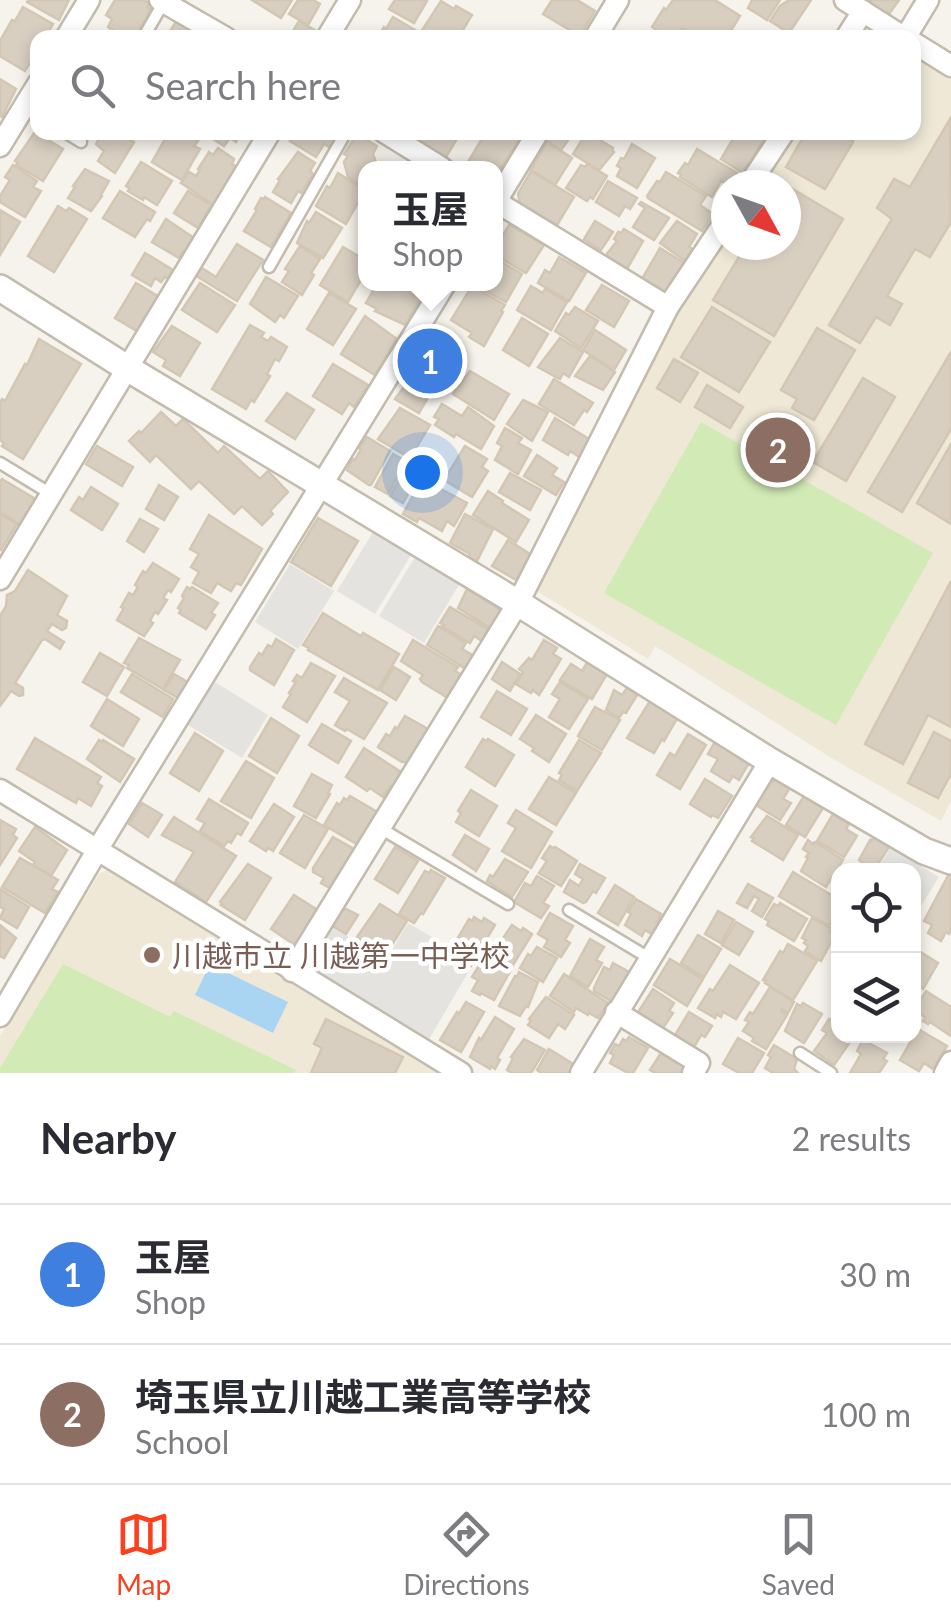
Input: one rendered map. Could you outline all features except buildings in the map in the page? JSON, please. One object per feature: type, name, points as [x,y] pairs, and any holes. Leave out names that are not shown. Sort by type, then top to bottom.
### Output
[{"type":"street","points":[[71,30],[88,0]]},
{"type":"street","points":[[332,30],[350,0]]},
{"type":"street","points":[[600,30],[618,0]]},
{"type":"street","points":[[844,0],[892,30]]},
{"type":"street","points":[[910,30],[928,0]]},
{"type":"street","points":[[163,1],[207,30]]},
{"type":"street","points":[[851,30],[863,12]]},
{"type":"street","points":[[921,47],[951,66]]},
{"type":"street","points":[[0,146],[30,112]]},
{"type":"street","points":[[0,579],[265,140]]},
{"type":"street","points":[[397,140],[431,161]]},
{"type":"street","points":[[503,189],[533,140]]},
{"type":"street","points":[[759,170],[779,140]]},
{"type":"street","points":[[503,207],[668,308]]},
{"type":"street","points":[[292,971],[518,603],[668,308],[711,243]]},
{"type":"street","points":[[0,288],[770,760],[924,851],[951,861]]},
{"type":"street","points":[[0,1016],[442,291]]},
{"type":"street","points":[[582,1073],[770,760]]},
{"type":"street","points":[[0,790],[461,1073]]},
{"type":"street","points":[[616,1012],[699,1063],[693,1073]]},
{"type":"street","points":[[944,1073],[951,1062]]},
{"type":"lane","points":[[147,30],[163,1]]},
{"type":"lane","points":[[269,267],[341,140]]},
{"type":"lane","points":[[0,463],[51,494]]},
{"type":"lane","points":[[380,828],[508,904]]},
{"type":"lane","points":[[569,910],[649,958]]},
{"type":"lane","points":[[800,1053],[831,1073]]},
{"type":"shaded area","points":[[921,60],[951,79],[951,801],[941,821],[833,759],[655,646],[648,659],[535,590],[676,310],[711,257],[711,260],[801,260],[801,170],[768,170],[788,140],[921,140]]},
{"type":"shaded area","points":[[373,532],[411,555],[375,614],[337,591]]},
{"type":"shaded area","points":[[415,557],[460,583],[424,643],[379,616]]},
{"type":"shaded area","points":[[290,564],[334,591],[298,649],[255,622]]},
{"type":"shaded area","points":[[215,682],[268,715],[242,758],[188,725]]},
{"type":"shaded area","points":[[891,847],[917,863],[881,863]]},
{"type":"shaded area","points":[[921,866],[939,877],[921,906]]},
{"type":"shaded area","name":"川越市立 川越第一中学校","points":[[110,868],[453,1073],[0,1073],[0,1036],[99,874]]},
{"type":"shaded area","points":[[408,923],[437,940],[433,948],[470,969],[428,1041],[306,966],[330,926],[386,960]]},
{"type":"green space","points":[[701,422],[933,553],[836,725],[604,593]]},
{"type":"green space","points":[[63,964],[170,1017],[174,1011],[296,1070],[0,1073]]},
{"type":"water","points":[[210,964],[288,1002],[273,1033],[195,995]]},
{"type":"place","name":"玉屋","points":[[430,361]]},
{"type":"place","name":"埼玉県立川越工業高等学校","points":[[778,450]]},
{"type":"place","name":"川越市立 川越第一中学校","points":[[152,955]]}]
